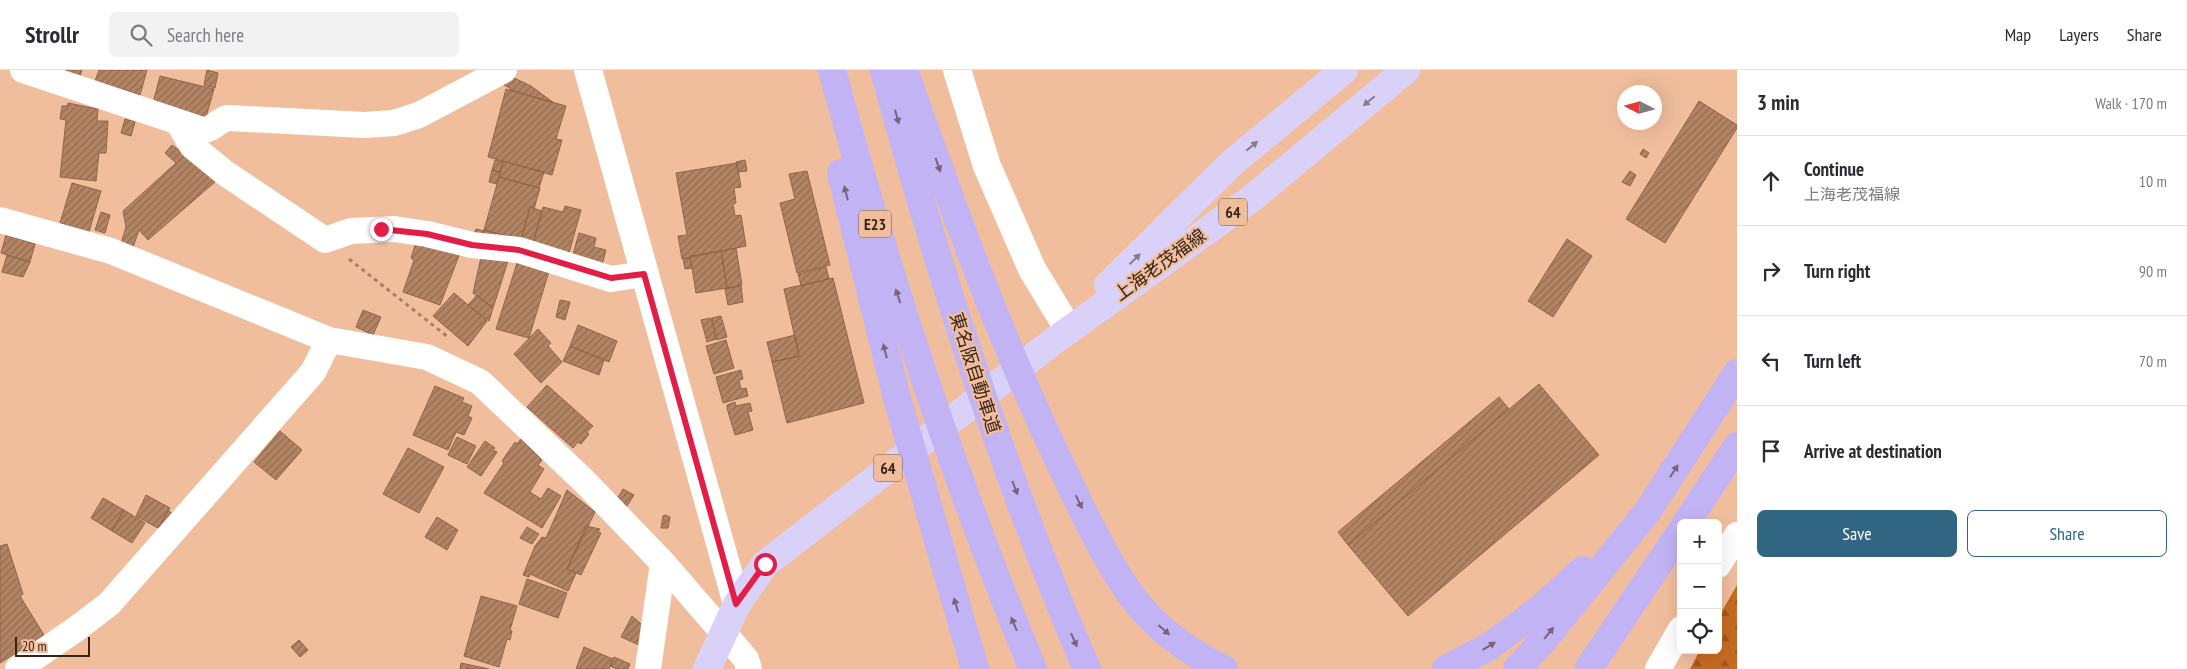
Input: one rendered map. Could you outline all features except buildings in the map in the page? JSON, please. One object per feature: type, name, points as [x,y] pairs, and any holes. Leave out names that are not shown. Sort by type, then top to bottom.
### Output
[{"type":"highway","points":[[815,70],[897,398],[924,498],[975,669]]},
{"type":"highway","name":"E23","points":[[832,70],[868,203],[956,471],[1033,669]]},
{"type":"highway","name":"東名阪自動車道","points":[[884,70],[910,165],[966,350],[998,443],[1058,603],[1087,669]]},
{"type":"highway","points":[[904,70],[997,322],[1035,411],[1089,524],[1131,595],[1162,630],[1202,658],[1224,669]]},
{"type":"highway","points":[[1517,669],[1542,642],[1647,512],[1737,374]]},
{"type":"highway","points":[[1689,519],[1737,446]]},
{"type":"highway","points":[[1446,669],[1490,646],[1541,608],[1647,512]]},
{"type":"highway","points":[[1588,669],[1677,537]]},
{"type":"highway","points":[[1606,669],[1660,562]]},
{"type":"main road","name":"上海老茂福線","points":[[1062,333],[1232,163],[1344,70]]},
{"type":"main road","name":"上海老茂福線","points":[[706,669],[736,604],[765,564],[1062,333],[1251,199],[1406,70]]},
{"type":"street","points":[[23,70],[179,124],[203,130],[212,128],[222,119],[228,118],[364,124],[394,123],[419,115],[504,70]]},
{"type":"street","points":[[588,70],[736,604]]},
{"type":"street","points":[[957,70],[987,166],[1062,333]]},
{"type":"street","points":[[179,124],[192,146],[225,173],[325,240],[351,231],[394,229],[427,234],[472,245],[519,250],[611,278],[644,274]]},
{"type":"street","points":[[0,220],[111,251],[329,340],[427,356],[480,382],[585,482],[667,567],[748,664]]},
{"type":"street","points":[[18,669],[96,614],[133,578],[313,372],[329,340]]},
{"type":"street","points":[[1719,564],[1737,535]]},
{"type":"street","points":[[648,669],[667,567]]},
{"type":"street","points":[[1658,669],[1677,636]]},
{"type":"path","points":[[325,240],[450,338]]},
{"type":"green space","points":[[1737,585],[1737,669],[1690,669],[1698,654],[1722,654],[1722,611]]},
{"type":"route","points":[[381,229],[427,234],[472,245],[519,250],[611,278],[644,274],[736,604],[765,564]]}]
